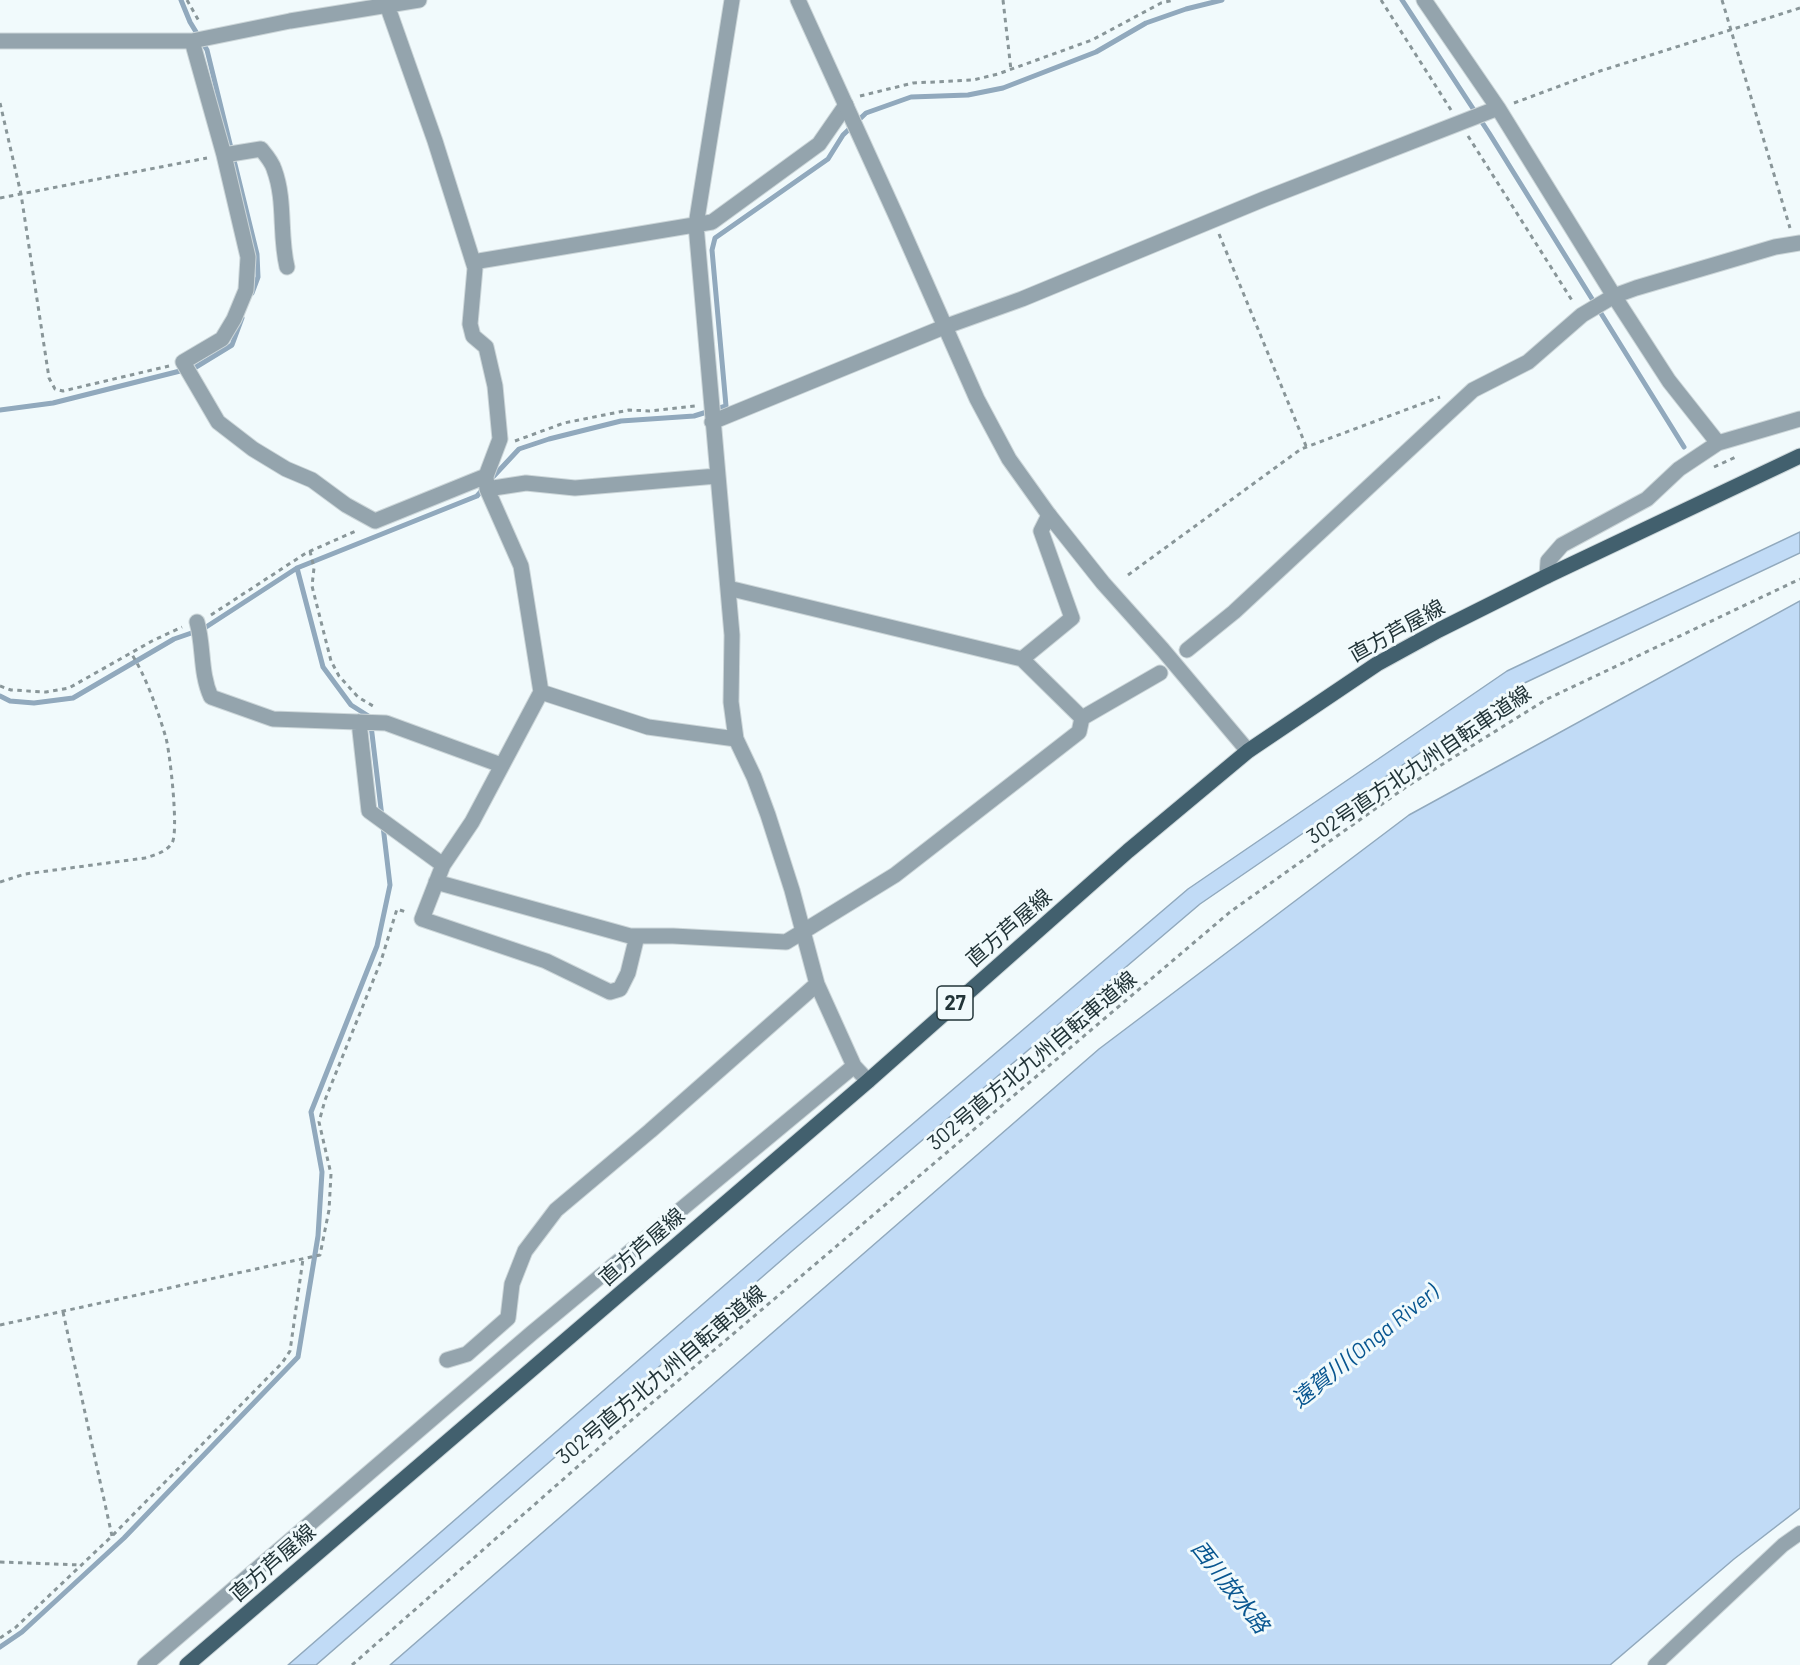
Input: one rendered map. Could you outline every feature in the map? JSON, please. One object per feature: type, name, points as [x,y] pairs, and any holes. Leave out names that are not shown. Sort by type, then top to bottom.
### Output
[{"type":"main road","name":"直方芦屋線","points":[[187,1665],[868,1081],[1128,851],[1248,751],[1377,664],[1547,576],[1800,456]]},
{"type":"street","points":[[0,41],[192,40],[419,0]]},
{"type":"street","points":[[732,0],[696,225],[732,635],[731,702],[736,739],[754,777],[768,816],[792,890],[817,984],[854,1066],[868,1081]]},
{"type":"street","points":[[798,0],[861,136],[977,399],[1010,459],[1049,515],[1103,583],[1248,751]]},
{"type":"street","points":[[1424,0],[1498,108],[1669,381],[1718,443]]},
{"type":"street","points":[[387,5],[435,141],[475,268],[470,324],[473,336],[486,347],[500,439],[487,483],[520,566],[541,693],[472,822],[443,865],[422,919],[546,961],[610,992],[620,989],[628,973],[637,936]]},
{"type":"street","points":[[192,40],[224,155],[248,257],[246,290],[234,319],[222,339],[183,362],[218,422],[253,449],[286,469],[312,480],[346,505],[375,522],[487,483],[526,483],[575,488],[717,476]]},
{"type":"street","points":[[473,262],[712,222],[819,144],[846,105]]},
{"type":"street","points":[[712,422],[944,327],[1022,299],[1213,220],[1498,108]]},
{"type":"street","points":[[224,155],[261,149],[274,166],[282,195],[283,249],[288,267]]},
{"type":"street","points":[[1187,650],[1234,612],[1473,390],[1528,362],[1582,315],[1614,296],[1635,288],[1774,247],[1798,244]]},
{"type":"street","points":[[1547,576],[1548,561],[1562,545],[1647,499],[1679,469],[1718,443],[1800,419]]},
{"type":"street","points":[[1022,659],[1072,618],[1041,531],[1049,515]]},
{"type":"street","points":[[728,588],[1022,659],[1082,718]]},
{"type":"street","points":[[197,622],[202,638],[205,683],[211,698],[273,719],[386,723],[501,765]]},
{"type":"street","points":[[436,882],[607,930],[637,936],[786,942],[895,875],[1079,732],[1082,718],[1160,673]]},
{"type":"street","points":[[541,693],[648,727],[736,739]]},
{"type":"street","points":[[359,722],[369,811],[443,865]]},
{"type":"street","points":[[513,1350],[508,1318],[512,1284],[525,1251],[556,1210],[650,1131],[817,984]]},
{"type":"street","points":[[145,1665],[513,1350],[854,1066]]},
{"type":"street","points":[[447,1360],[466,1354],[508,1318]]},
{"type":"street","points":[[1655,1665],[1783,1545],[1800,1533]]},
{"type":"path","points":[[187,0],[208,37]]},
{"type":"path","points":[[1003,0],[1011,70]]},
{"type":"path","points":[[846,105],[858,97],[913,83],[973,80],[1011,70],[1092,40],[1161,3],[1174,0]]},
{"type":"path","points":[[1381,0],[1582,315]]},
{"type":"path","points":[[1722,0],[1798,244]]},
{"type":"path","points":[[1498,108],[1600,71],[1800,8]]},
{"type":"path","points":[[0,103],[21,194],[49,378],[55,389],[63,391],[183,362]]},
{"type":"path","points":[[0,198],[224,155]]},
{"type":"path","points":[[1213,220],[1306,446]]},
{"type":"path","points":[[1128,575],[1271,469],[1306,446],[1444,395]]},
{"type":"path","points":[[497,450],[564,423],[629,410],[649,411],[712,402]]},
{"type":"path","points":[[1707,471],[1746,452]]},
{"type":"path","points":[[310,551],[314,568],[312,586],[332,661],[339,676],[358,698],[378,708],[379,723]]},
{"type":"path","name":"302号直方北九州自転車道線","points":[[352,1665],[600,1447],[1230,912],[1406,787],[1547,699],[1800,579]]},
{"type":"path","points":[[0,882],[25,874],[145,858],[160,854],[173,842],[176,828],[166,739],[143,672],[131,653]]},
{"type":"path","points":[[0,1325],[320,1256],[329,1210],[331,1174],[319,1122],[325,1100],[381,961],[397,909],[422,919]]},
{"type":"path","points":[[0,1638],[15,1628],[112,1536],[282,1363],[290,1351],[303,1259]]},
{"type":"path","points":[[63,1312],[112,1536]]},
{"type":"path","points":[[0,1562],[82,1564]]},
{"type":"water","points":[[1800,532],[1800,553],[1516,687],[1200,904],[792,1251],[316,1665],[288,1665],[780,1237],[1188,889],[1507,671]]},
{"type":"water","points":[[1800,601],[1800,1508],[1734,1559],[1610,1665],[390,1665],[1099,1049],[1409,815]]},
{"type":"waterway","points":[[181,0],[190,22],[207,50],[257,254],[258,277],[252,293]]},
{"type":"waterway","points":[[492,478],[519,449],[549,439],[621,421],[694,416],[726,406],[712,250],[715,238],[828,159],[843,135],[866,113],[911,97],[968,95],[1003,88],[1096,52],[1146,23],[1186,9],[1222,0]]},
{"type":"waterway","points":[[1402,0],[1489,133],[1684,447]]},
{"type":"waterway","points":[[0,410],[53,403],[196,367],[232,345],[242,318]]},
{"type":"waterway","points":[[0,696],[10,701],[34,703],[73,698],[174,639],[203,629],[297,568],[477,496],[484,488]]},
{"type":"waterway","points":[[297,568],[323,667],[351,705],[370,717],[382,817]]},
{"type":"waterway","points":[[0,1647],[22,1632],[124,1538],[298,1357],[318,1236],[322,1172],[311,1112],[377,946],[390,885],[383,826]]},
{"type":"water label","name":"遠賀川 (Onga River)","points":[[1365,1346]]},
{"type":"water label","name":"西川放水路","points":[[1230,1587]]}]
